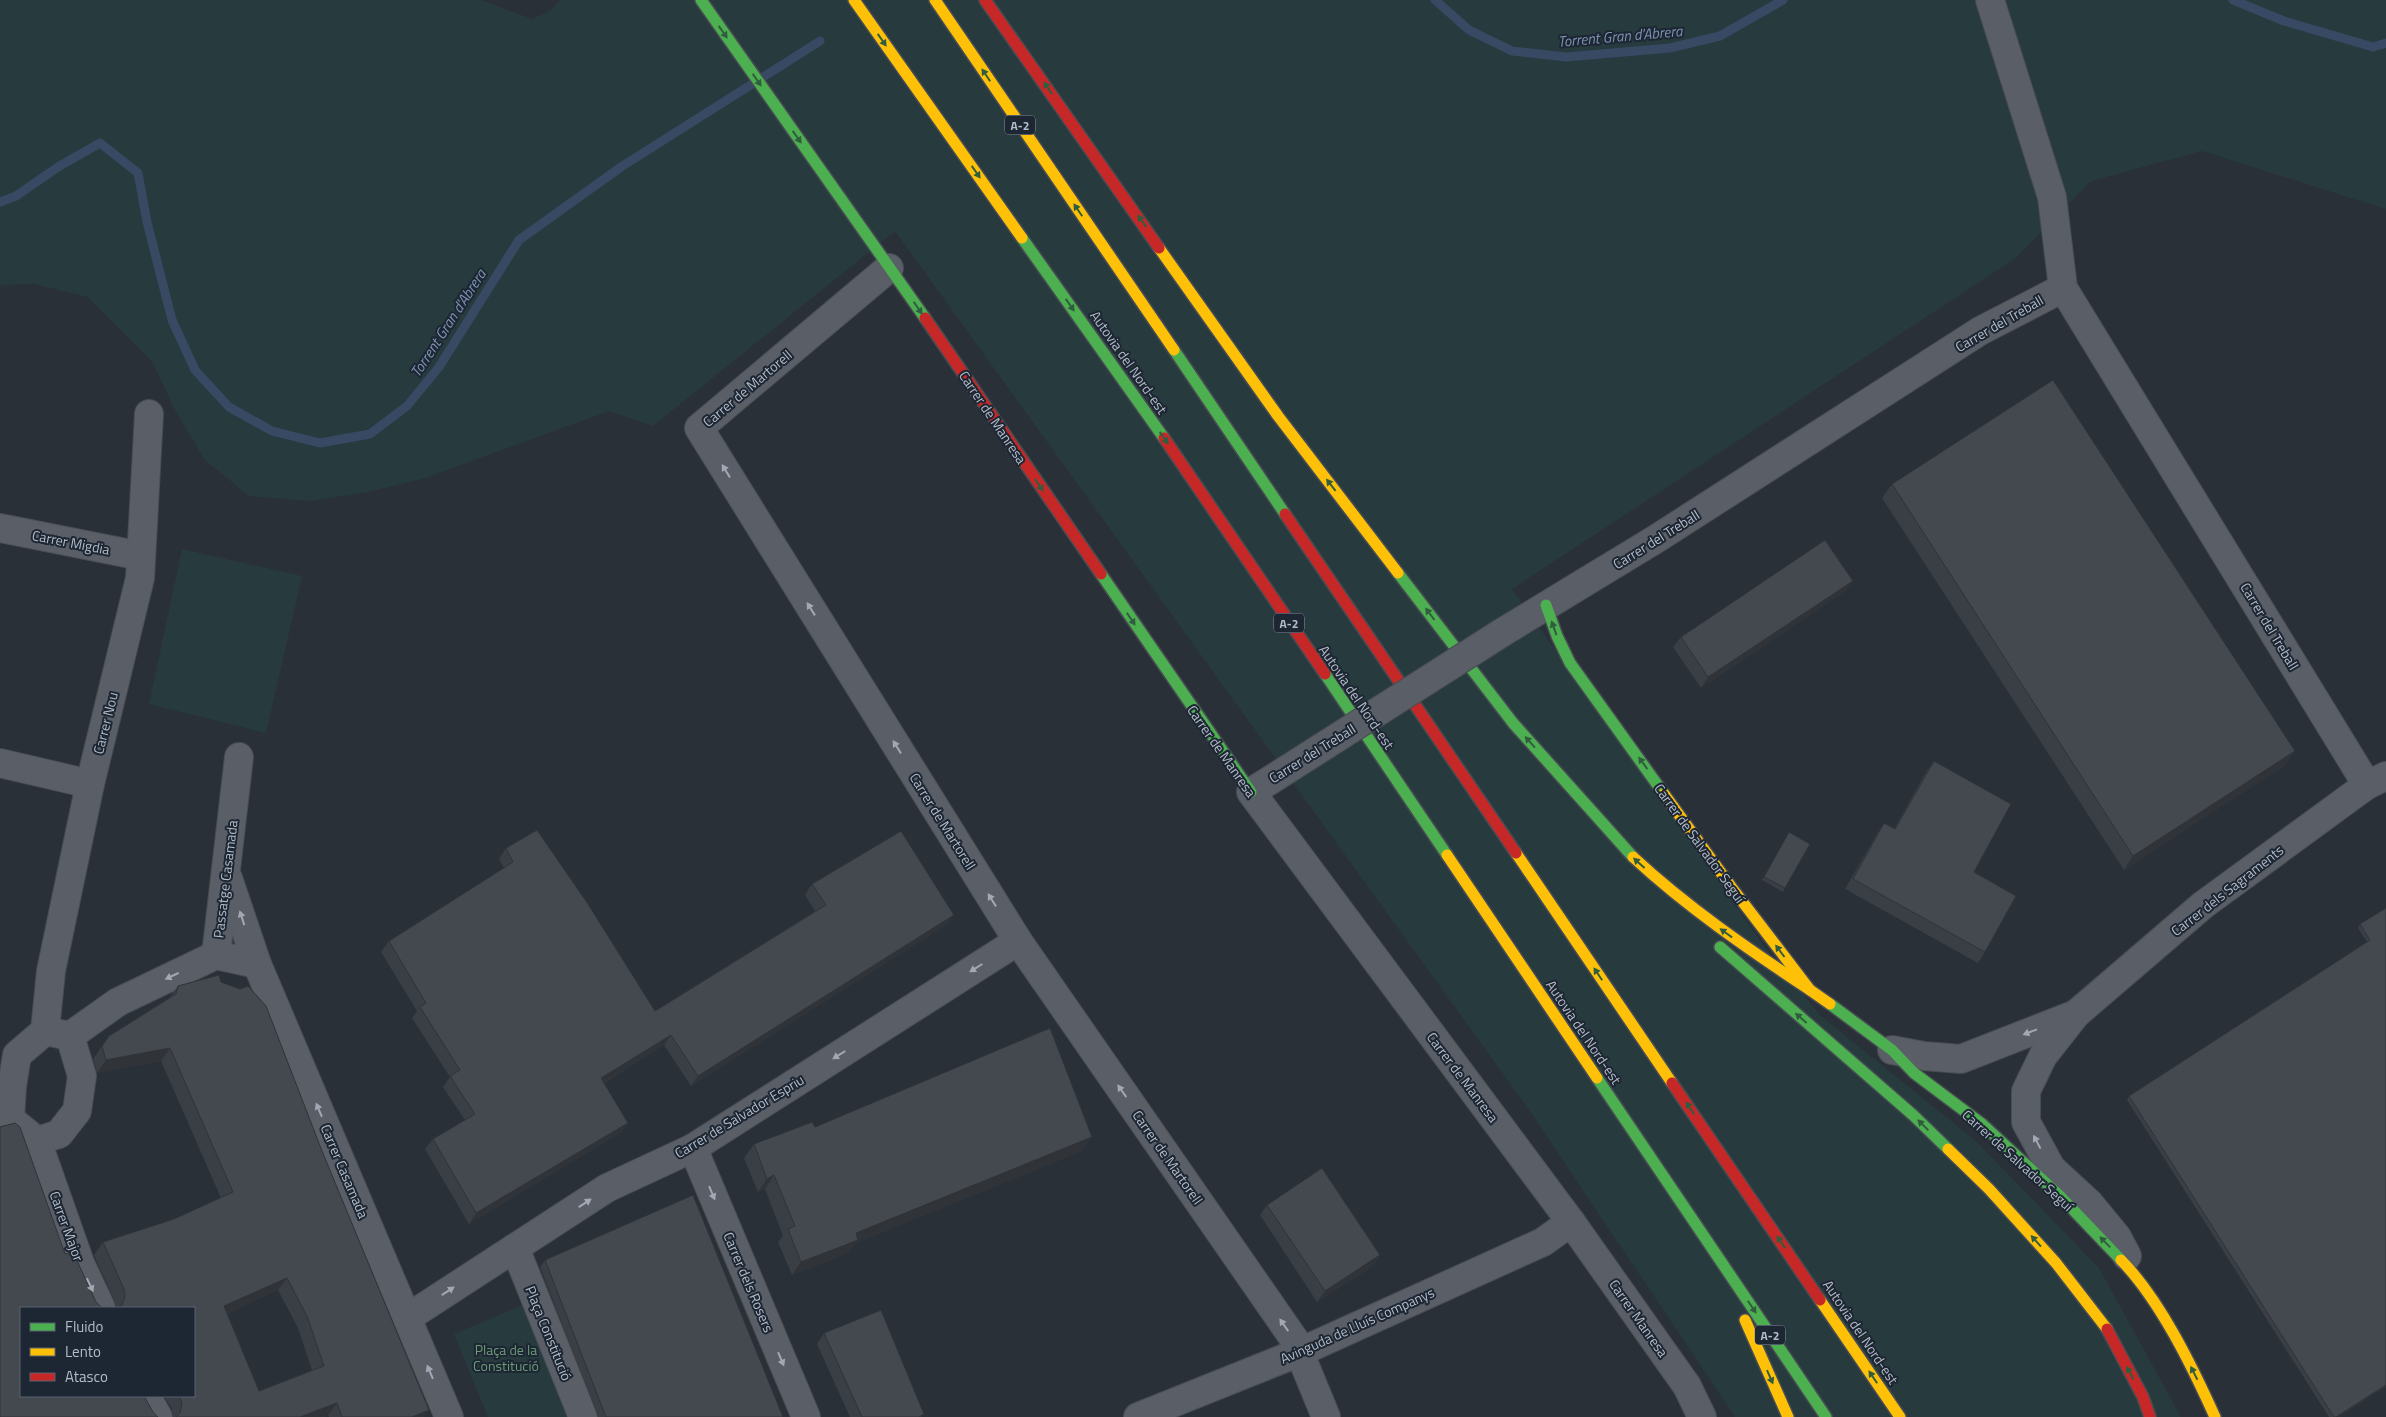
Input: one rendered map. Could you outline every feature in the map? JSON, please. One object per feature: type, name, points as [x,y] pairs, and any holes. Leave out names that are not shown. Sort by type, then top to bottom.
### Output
[{"type":"main road","name":"Carrer de Manresa","points":[[701,0],[889,268],[1260,786]]},
{"type":"main road","name":"Autovia del Nord-est","points":[[854,0],[1179,459],[1826,1417]]},
{"type":"main road","name":"Autovia del Nord-est","points":[[935,0],[1900,1417]]},
{"type":"main road","points":[[985,0],[1278,416],[1513,723],[1633,856],[1675,896],[1724,951],[1912,1115],[1989,1189],[2056,1263],[2105,1326],[2142,1397],[2150,1417]]},
{"type":"main road","name":"Carrer de Salvador Seguí","points":[[1546,605],[1557,636],[1570,663],[1726,880],[1810,990],[1892,1050],[1914,1073],[1982,1124],[2032,1170],[2139,1278],[2194,1371],[2215,1417]]},
{"type":"main road","points":[[1675,896],[1746,948],[1810,990]]},
{"type":"main road","points":[[1715,1252],[1788,1417]]},
{"type":"street","name":"Carrer del Treball","points":[[1990,0],[2052,196],[2062,288],[2377,781]]},
{"type":"street","name":"Carrer de Martorell","points":[[889,268],[699,428],[1018,941],[1294,1339],[1326,1417]]},
{"type":"street","name":"Carrer del Treball","points":[[1260,786],[1546,605],[1649,544],[1980,331],[2062,288]]},
{"type":"street","name":"Carrer Nou","points":[[58,1033],[51,971],[90,784],[140,578],[149,414]]},
{"type":"street","name":"Carrer Migdia","points":[[0,528],[141,556]]},
{"type":"street","name":"Passatge Casamada","points":[[58,1033],[216,955],[239,756]]},
{"type":"street","points":[[0,763],[90,784]]},
{"type":"street","name":"Carrer dels Sagraments","points":[[2076,1014],[2203,905],[2377,781]]},
{"type":"street","name":"Carrer de Manresa","points":[[1260,786],[1571,1222]]},
{"type":"street","name":"Carrer Casamada","points":[[226,870],[257,964],[449,1417]]},
{"type":"street","name":"Carrer de Salvador Espriu","points":[[407,1318],[607,1188],[693,1148],[1018,941]]},
{"type":"street","points":[[216,955],[257,964]]},
{"type":"street","name":"Carrer de Salvador Seguí","points":[[1892,1050],[1924,1056],[1961,1059],[2076,1014]]},
{"type":"street","name":"Carrer de Salvador Seguí","points":[[2076,1014],[2043,1056],[2026,1091],[2026,1122],[2051,1168],[2089,1203],[2118,1238],[2139,1278]]},
{"type":"street","points":[[58,1033],[82,1076],[77,1111],[59,1134],[37,1141],[5,1118],[17,1055],[58,1033]]},
{"type":"street","name":"Carrer Major","points":[[37,1141],[80,1263],[101,1307]]},
{"type":"street","name":"Carrer dels Rosers","points":[[693,1148],[806,1417]]},
{"type":"street","name":"Avinguda de Lluís Companys","points":[[1138,1417],[1300,1352],[1543,1242],[1571,1222]]},
{"type":"street","name":"Carrer Manresa","points":[[1571,1222],[1687,1386],[1702,1417]]},
{"type":"street","name":"Plaça Constitució","points":[[515,1248],[583,1417]]},
{"type":"street","points":[[147,1397],[158,1417]]},
{"type":"green space","points":[[0,0],[481,0],[532,19],[550,11],[560,0],[2386,0],[2386,209],[2202,151],[2091,181],[2016,258],[1512,589],[1766,949],[1821,1016],[1977,1142],[2099,1268],[2181,1417],[1735,1417],[1532,1114],[895,231],[653,426],[609,411],[425,478],[368,492],[311,501],[249,496],[205,460],[176,412],[152,361],[88,297],[34,284],[0,285]]},
{"type":"green space","points":[[182,549],[302,576],[266,733],[149,704]]},
{"type":"green space","name":"Plaça de la Constitució","points":[[527,1303],[571,1417],[488,1417],[454,1334]]},
{"type":"building","points":[[2053,380],[2295,751],[2133,856],[1892,484]]},
{"type":"building","points":[[1825,540],[1853,581],[1708,677],[1681,637]]},
{"type":"building","points":[[1934,761],[2011,804],[1974,872],[2016,896],[1985,952],[1853,879],[1884,823],[1895,829]]},
{"type":"building","points":[[537,830],[588,904],[655,1011],[826,905],[812,884],[901,831],[954,915],[698,1076],[671,1035],[601,1078],[628,1123],[476,1213],[433,1139],[475,1114],[450,1076],[460,1070],[420,1007],[426,1003],[389,941],[513,862],[506,848]]},
{"type":"building","points":[[1789,832],[1810,844],[1785,888],[1764,877]]},
{"type":"building","points":[[2386,908],[2386,1385],[2334,1417],[2129,1096],[2370,940],[2360,924]]},
{"type":"building","points":[[219,975],[221,982],[240,989],[248,986],[266,1006],[322,1151],[429,1410],[412,1417],[342,1417],[337,1403],[300,1417],[176,1417],[180,1413],[182,1405],[180,1397],[195,1397],[195,1307],[119,1307],[125,1297],[124,1289],[103,1242],[174,1219],[233,1192],[170,1048],[106,1060],[102,1046],[109,1036],[176,994],[178,986]],"holes":[[[287,1278],[307,1316],[324,1366],[259,1391],[224,1306]]]},
{"type":"building","points":[[1050,1028],[1092,1137],[856,1233],[858,1240],[801,1262],[788,1229],[795,1226],[774,1175],[767,1179],[754,1144],[812,1122],[815,1127]]},
{"type":"building","points":[[15,1123],[20,1127],[65,1254],[73,1252],[96,1302],[101,1307],[20,1307],[20,1397],[145,1397],[158,1417],[0,1417],[0,1127]]},
{"type":"building","points":[[1322,1168],[1380,1255],[1325,1291],[1267,1205]]},
{"type":"building","points":[[693,1195],[783,1417],[606,1417],[545,1260]]},
{"type":"building","points":[[881,1310],[924,1414],[919,1417],[862,1417],[824,1333]]},
{"type":"waterway","name":"Torrent Gran d'Abrera","points":[[1435,0],[1469,30],[1512,51],[1566,57],[1670,48],[1720,36],[1783,0]]},
{"type":"waterway","name":"Torrent Gran d'Abrera","points":[[2233,0],[2284,21],[2373,47],[2386,43]]},
{"type":"waterway","name":"Torrent Gran d'Abrera","points":[[0,202],[16,196],[58,167],[100,143],[138,173],[147,222],[172,320],[195,370],[229,407],[272,431],[320,443],[370,434],[407,406],[439,367],[519,240],[621,167],[820,41]]},
{"type":"traffic: fast","points":[[701,0],[925,318]]},
{"type":"traffic: fast","points":[[1022,238],[1164,438]]},
{"type":"traffic: fast","points":[[1174,350],[1285,514]]},
{"type":"traffic: fast","points":[[1398,573],[1513,723],[1633,857]]},
{"type":"traffic: fast","points":[[1101,574],[1251,792]]},
{"type":"traffic: fast","points":[[1546,605],[1557,636],[1570,663],[1664,794]]},
{"type":"traffic: fast","points":[[1325,674],[1447,855]]},
{"type":"traffic: fast","points":[[1720,947],[1913,1115],[1948,1149]]},
{"type":"traffic: fast","points":[[1830,1004],[1892,1050],[1914,1073],[1982,1124],[2060,1196],[2121,1260]]},
{"type":"traffic: fast","points":[[1597,1078],[1826,1417]]},
{"type":"traffic: slow","points":[[854,0],[1022,238]]},
{"type":"traffic: slow","points":[[935,0],[1174,350]]},
{"type":"traffic: slow","points":[[1159,248],[1278,416],[1398,573]]},
{"type":"traffic: slow","points":[[1664,794],[1732,888],[1810,990],[1830,1004]]},
{"type":"traffic: slow","points":[[1516,853],[1672,1083]]},
{"type":"traffic: slow","points":[[1447,855],[1597,1078]]},
{"type":"traffic: slow","points":[[1633,857],[1719,927],[1810,990]]},
{"type":"traffic: slow","points":[[1948,1149],[1989,1189],[2056,1263],[2107,1329]]},
{"type":"traffic: slow","points":[[2121,1260],[2149,1294],[2174,1334],[2215,1417]]},
{"type":"traffic: slow","points":[[1820,1300],[1900,1417]]},
{"type":"traffic: slow","points":[[1745,1320],[1788,1417]]},
{"type":"traffic: jam","points":[[985,0],[1159,248]]},
{"type":"traffic: jam","points":[[925,318],[1101,574]]},
{"type":"traffic: jam","points":[[1164,438],[1325,674]]},
{"type":"traffic: jam","points":[[1285,514],[1516,853]]},
{"type":"traffic: jam","points":[[1672,1083],[1820,1300]]},
{"type":"traffic: jam","points":[[2107,1329],[2143,1397],[2150,1417]]}]
